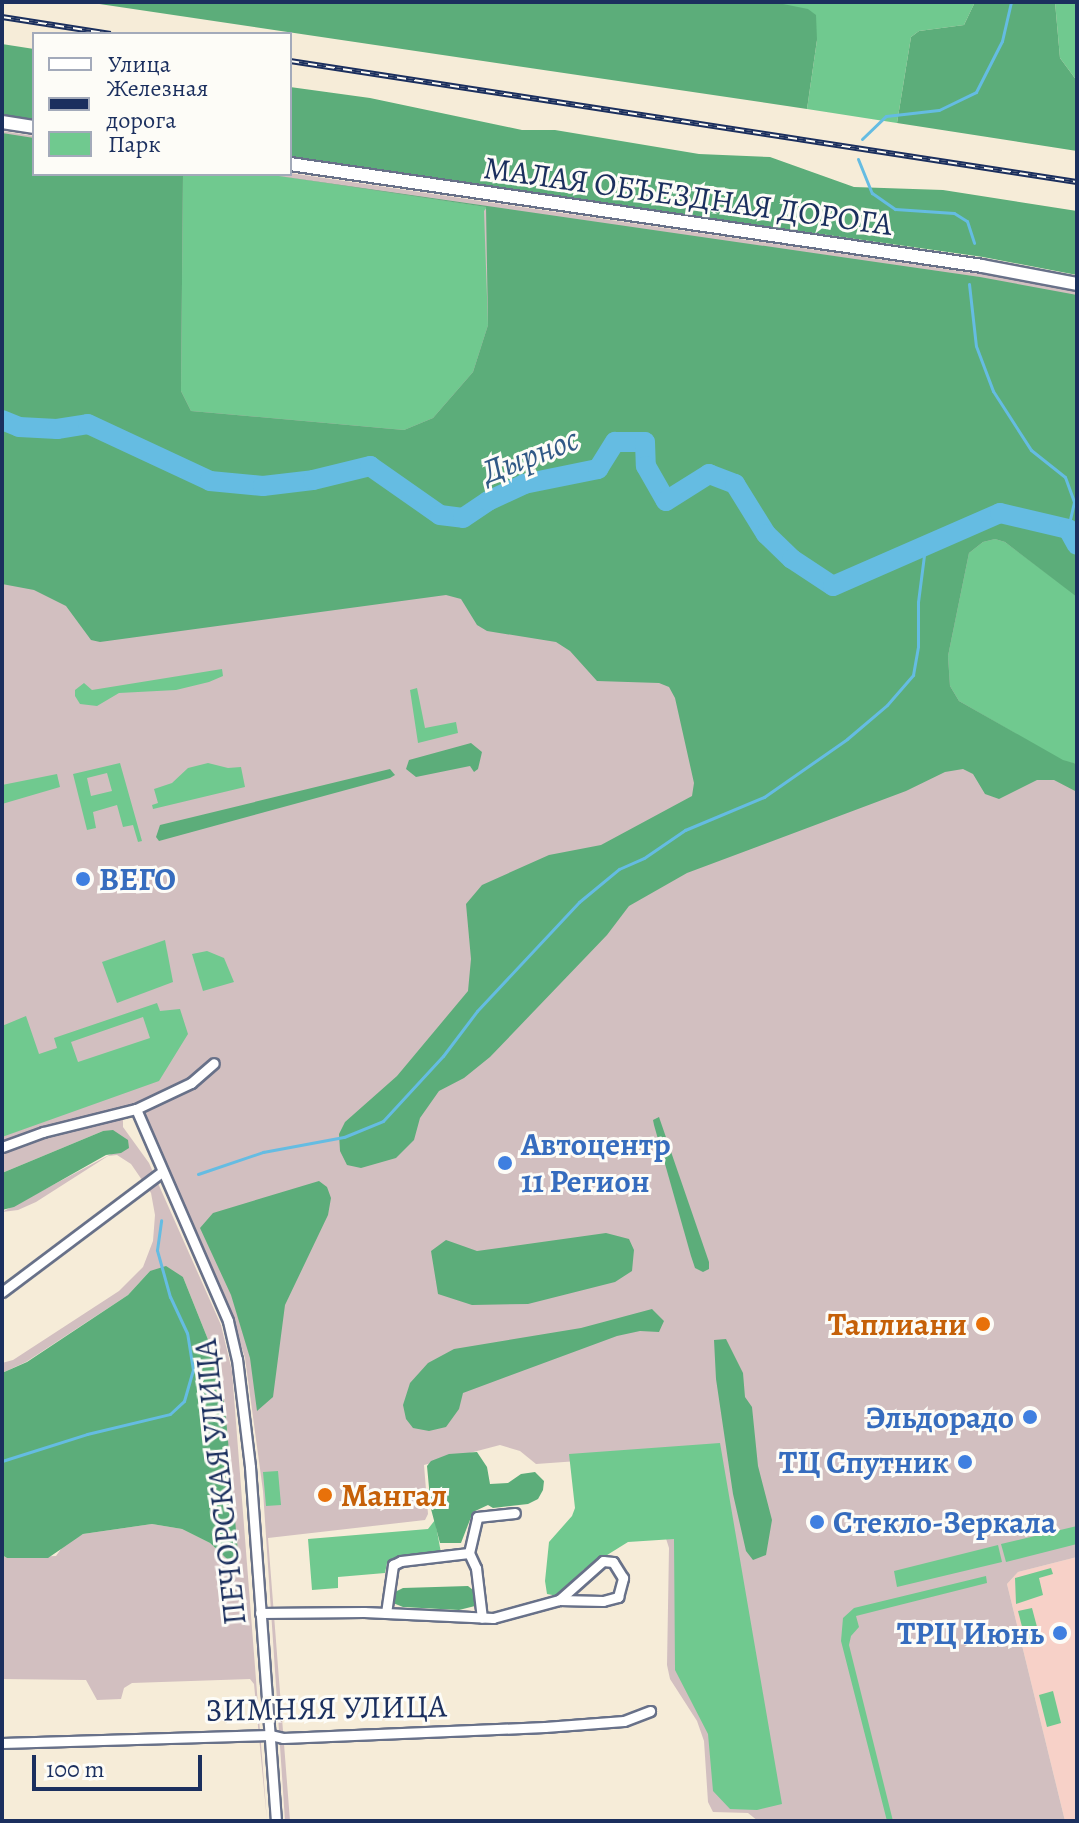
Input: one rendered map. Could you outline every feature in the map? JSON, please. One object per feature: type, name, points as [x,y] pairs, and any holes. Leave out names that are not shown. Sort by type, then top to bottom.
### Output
[{"type":"street","points":[[2,122],[32,127]]},
{"type":"street","name":"МАЛАЯ ОБЪЕЗДНАЯ ДОРОГА","points":[[292,164],[966,263],[1077,284]]},
{"type":"street","points":[[2,1147],[132,1108],[191,1083],[214,1063]]},
{"type":"street","name":"ПЕЧОРСКАЯ УЛИЦА","points":[[132,1108],[233,1336],[250,1467],[276,1821]]},
{"type":"street","points":[[2,1292],[162,1172]]},
{"type":"street","points":[[482,1618],[476,1568],[469,1553],[477,1517],[515,1513]]},
{"type":"street","points":[[386,1613],[393,1565],[469,1553]]},
{"type":"street","points":[[260,1613],[386,1613],[482,1618],[559,1600],[603,1601],[618,1597],[623,1578],[613,1562],[603,1561],[559,1600]]},
{"type":"street","name":"ЗИМНЯЯ УЛИЦА","points":[[2,1743],[270,1735],[283,1738],[545,1727],[624,1721],[650,1711]]},
{"type":"shaded area","points":[[2,131],[32,136],[32,176],[292,176],[292,173],[980,274],[1077,292],[1077,1557],[1018,1572],[1007,1584],[1065,1821],[758,1821],[748,1813],[713,1812],[708,1802],[704,1741],[697,1721],[670,1679],[667,1665],[669,1548],[662,1526],[578,1461],[536,1464],[520,1451],[500,1445],[424,1465],[428,1514],[425,1520],[268,1538],[290,1821],[285,1821],[263,1491],[245,1358],[233,1319],[201,1241],[157,1144],[136,1114],[126,1113],[123,1127],[149,1163],[221,1325],[232,1371],[267,1821],[254,1684],[250,1679],[132,1683],[124,1688],[121,1699],[97,1700],[86,1680],[2,1679],[2,1555],[7,1558],[56,1556],[63,1546],[83,1534],[152,1524],[182,1529],[210,1543],[227,1559],[225,1407],[215,1357],[183,1277],[150,1271],[128,1295],[26,1362],[2,1373],[2,1363],[13,1360],[119,1291],[143,1267],[153,1241],[155,1215],[151,1193],[131,1164],[117,1155],[108,1156],[36,1202],[18,1210],[2,1212],[113,1153],[103,1131],[2,1173]]},
{"type":"shaded area","points":[[1077,1557],[1077,1821],[1065,1821],[1007,1584],[1018,1572]]},
{"type":"green space","points":[[86,2],[773,2],[808,9],[816,15],[817,40],[807,109]]},
{"type":"green space","points":[[773,2],[975,2],[964,25],[919,31],[911,37],[897,123],[807,109],[817,40]]},
{"type":"green space","points":[[975,2],[1055,2],[1060,58],[1077,81],[1077,151],[897,123],[911,37],[919,31],[964,25]]},
{"type":"green space","points":[[1055,2],[1077,2],[1077,81],[1060,58]]},
{"type":"green space","points":[[2,44],[32,49],[32,121],[2,116]]},
{"type":"green space","points":[[292,87],[370,98],[522,130],[555,130],[699,154],[770,157],[854,187],[943,190],[1077,211],[1077,275],[983,257],[292,159]]},
{"type":"green space","points":[[2,133],[32,138],[32,176],[183,176],[181,391],[191,411],[404,430],[433,418],[473,372],[488,325],[486,207],[278,176],[980,277],[1077,295],[1077,597],[1005,542],[995,539],[983,542],[969,553],[948,656],[950,686],[959,701],[1063,760],[1077,764],[1077,792],[1054,780],[1037,780],[999,799],[985,794],[973,774],[963,769],[945,772],[906,791],[687,873],[629,906],[607,935],[490,1057],[464,1078],[439,1091],[420,1118],[414,1140],[396,1158],[361,1168],[347,1165],[340,1151],[339,1134],[345,1122],[397,1076],[468,991],[471,959],[466,904],[482,885],[549,855],[601,845],[692,796],[694,783],[675,698],[669,687],[659,683],[597,681],[570,651],[556,642],[487,631],[477,625],[461,599],[446,595],[100,642],[91,640],[66,606],[34,590],[2,584]]},
{"type":"green space","points":[[183,176],[278,176],[487,207],[484,211],[488,325],[473,372],[433,418],[404,430],[191,411],[181,391]]},
{"type":"green space","points":[[995,539],[1005,542],[1077,596],[1077,764],[1063,761],[959,701],[950,686],[948,656],[969,553],[983,542]]},
{"type":"green space","points":[[222,669],[223,676],[209,682],[176,690],[119,693],[97,706],[80,704],[75,696],[75,690],[84,683],[92,690]]},
{"type":"green space","points":[[417,688],[425,728],[456,722],[458,733],[418,743],[410,690]]},
{"type":"green space","points":[[471,743],[482,752],[478,769],[474,772],[470,766],[416,777],[406,769],[409,760]]},
{"type":"green space","points":[[120,763],[142,841],[138,842],[133,825],[123,827],[117,805],[93,812],[96,828],[87,830],[73,774]],"holes":[[[107,773],[112,791],[91,796],[87,778]]]},
{"type":"green space","points":[[208,763],[228,768],[241,767],[245,787],[153,809],[152,805],[158,803],[154,789],[172,783],[188,768]]},
{"type":"green space","points":[[390,769],[395,775],[390,778],[159,841],[156,837],[160,825]]},
{"type":"green space","points":[[57,774],[60,787],[2,804],[2,785]]},
{"type":"green space","points":[[165,940],[173,982],[117,1003],[102,962]]},
{"type":"green space","points":[[207,951],[224,958],[234,982],[203,991],[192,954]]},
{"type":"green space","points":[[157,1003],[160,1011],[180,1009],[188,1034],[159,1081],[2,1137],[2,1026],[26,1016],[39,1054],[57,1048],[54,1038]],"holes":[[[143,1017],[150,1038],[78,1062],[71,1042]]]},
{"type":"green space","points":[[659,1117],[709,1262],[709,1269],[703,1272],[695,1268],[691,1256],[654,1125],[653,1120]]},
{"type":"green space","points":[[113,1130],[128,1140],[129,1148],[121,1153],[106,1155],[14,1207],[2,1210],[2,1173],[103,1131]]},
{"type":"green space","points":[[319,1181],[327,1187],[331,1198],[328,1215],[285,1305],[273,1397],[257,1411],[250,1358],[231,1295],[200,1228],[213,1213]]},
{"type":"green space","points":[[606,1233],[629,1239],[634,1250],[632,1271],[615,1282],[528,1304],[472,1305],[438,1294],[431,1251],[446,1240],[477,1251]]},
{"type":"green space","points":[[166,1266],[183,1277],[215,1357],[225,1407],[238,1553],[233,1559],[227,1559],[210,1543],[182,1529],[152,1524],[83,1534],[48,1558],[7,1558],[2,1555],[2,1373],[27,1362],[128,1295],[150,1271]]},
{"type":"green space","points":[[652,1309],[664,1321],[659,1332],[640,1331],[617,1336],[463,1393],[459,1409],[446,1427],[429,1431],[413,1428],[406,1419],[403,1405],[410,1383],[428,1363],[454,1349],[581,1328]]},
{"type":"green space","points":[[726,1339],[743,1373],[745,1397],[752,1407],[758,1466],[772,1520],[766,1555],[753,1560],[746,1551],[733,1494],[716,1379],[714,1340]]},
{"type":"green space","points":[[720,1443],[782,1804],[757,1810],[730,1809],[713,1791],[708,1734],[675,1670],[674,1539],[628,1542],[583,1570],[558,1596],[547,1594],[545,1581],[549,1542],[572,1516],[575,1508],[569,1454]]},
{"type":"green space","points":[[477,1452],[487,1467],[490,1484],[508,1483],[521,1474],[535,1472],[544,1481],[543,1490],[538,1499],[528,1504],[493,1508],[488,1505],[473,1512],[461,1543],[440,1543],[431,1509],[427,1466],[431,1461],[449,1454]]},
{"type":"green space","points":[[278,1471],[281,1505],[266,1506],[263,1472]]},
{"type":"green space","points":[[435,1520],[441,1553],[396,1558],[387,1563],[385,1573],[338,1577],[338,1588],[312,1590],[308,1539],[428,1529]]},
{"type":"green space","points":[[1077,1526],[1077,1544],[1006,1562],[1001,1544]]},
{"type":"green space","points":[[998,1545],[1002,1562],[897,1587],[894,1571]]},
{"type":"green space","points":[[1051,1568],[1053,1574],[1039,1578],[1043,1595],[1016,1604],[1015,1578]]},
{"type":"green space","points":[[986,1576],[987,1583],[856,1616],[859,1627],[851,1636],[849,1645],[893,1821],[887,1821],[841,1641],[843,1618],[854,1608]]},
{"type":"green space","points":[[468,1586],[473,1590],[475,1606],[459,1610],[403,1607],[393,1603],[395,1592],[403,1588]]},
{"type":"green space","points":[[1032,1608],[1041,1642],[1027,1646],[1018,1611]]},
{"type":"green space","points":[[1053,1691],[1061,1723],[1047,1727],[1039,1695]]},
{"type":"waterway","points":[[862,139],[886,116],[939,110],[976,92],[1002,41],[1011,2]]},
{"type":"waterway","points":[[858,159],[872,193],[895,209],[954,213],[967,221],[974,243]]},
{"type":"waterway","points":[[969,284],[976,346],[993,391],[1031,450],[1065,477],[1074,502],[1068,529]]},
{"type":"waterway","name":"Дырнос","points":[[2,420],[19,427],[57,429],[88,424],[210,481],[263,486],[313,480],[370,466],[440,515],[463,518],[488,501],[524,484],[598,469],[615,442],[645,442],[646,466],[666,501],[709,474],[735,484],[766,534],[792,559],[833,586],[1000,513],[1068,529],[1077,545]]},
{"type":"waterway","points":[[198,1174],[263,1152],[344,1137],[383,1121],[443,1056],[477,1011],[579,902],[619,869],[644,858],[685,830],[764,797],[847,739],[887,705],[913,675],[925,547]]},
{"type":"waterway","points":[[2,1461],[87,1434],[170,1414],[184,1401],[193,1370],[187,1333],[170,1297],[157,1250],[161,1220]]},
{"type":"railway","points":[[2,17],[98,32]]},
{"type":"railway","points":[[292,61],[1077,182]]},
{"type":"place","name":"ВЕГО","points":[[83,879]]},
{"type":"place","name":"Автоцентр 11 Регион","points":[[505,1163]]},
{"type":"place","name":"Таплиани","points":[[983,1324]]},
{"type":"place","name":"Эльдорадо","points":[[1030,1417]]},
{"type":"place","name":"ТЦ Спутник","points":[[965,1462]]},
{"type":"place","name":"Мангал","points":[[325,1495]]},
{"type":"place","name":"Стекло-Зеркала","points":[[817,1522]]},
{"type":"place","name":"ТРЦ Июнь","points":[[1060,1633]]}]
